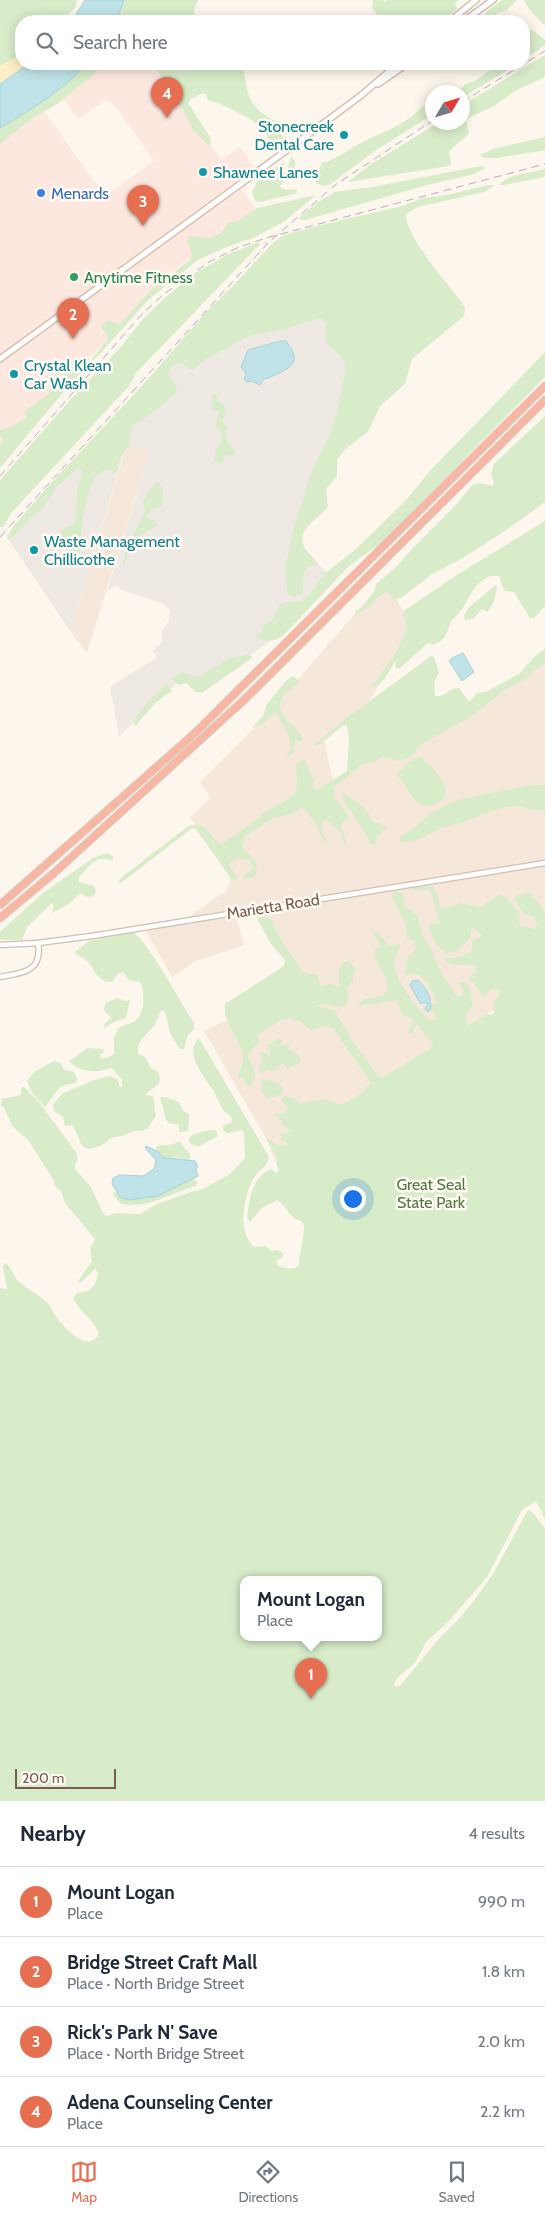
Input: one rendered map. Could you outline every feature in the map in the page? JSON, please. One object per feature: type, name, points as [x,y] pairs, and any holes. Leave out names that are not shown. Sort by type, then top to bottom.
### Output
[{"type":"highway","points":[[0,905],[219,711],[545,386]]},
{"type":"highway","points":[[0,918],[54,874],[244,700],[545,400]]},
{"type":"main road","points":[[457,15],[476,0]]},
{"type":"main road","points":[[472,15],[493,0]]},
{"type":"main road","points":[[359,97],[391,70]]},
{"type":"main road","points":[[0,359],[398,70]]},
{"type":"street","name":"Marietta Road","points":[[0,944],[38,943],[92,936],[545,863]]},
{"type":"street","points":[[0,977],[19,974],[32,968],[38,958],[38,943]]},
{"type":"shaded area","points":[[98,70],[158,70],[221,160],[240,147],[260,176],[241,189],[256,209],[158,282],[0,460],[0,142],[44,111],[105,196],[154,161],[116,107],[106,100],[78,119],[62,97]]},
{"type":"shaded area","points":[[321,310],[359,375],[298,540],[330,577],[283,632],[202,690],[186,675],[119,736],[110,687],[157,657],[152,650],[163,642],[161,633],[169,620],[170,610],[162,603],[124,591],[115,586],[107,592],[149,452],[126,444],[71,632],[6,536],[183,354]]},
{"type":"shaded area","points":[[127,444],[149,452],[87,653],[71,632]]},
{"type":"shaded area","points":[[385,579],[412,627],[367,705],[324,738],[333,783],[545,659],[545,986],[488,1013],[375,1082],[380,1089],[276,1163],[266,1138],[204,1031],[227,1020],[226,1005],[288,964],[255,912],[236,916],[244,945],[196,961],[172,977],[142,924],[186,918],[226,891],[231,878],[190,817],[211,798],[200,782],[268,714]]},
{"type":"green space","points":[[0,0],[77,0],[75,8],[67,15],[15,15],[15,58],[0,66]]},
{"type":"green space","points":[[124,0],[198,0],[194,10],[194,15],[118,15]]},
{"type":"green space","points":[[373,0],[383,0],[385,2],[387,0],[459,0],[455,2],[457,9],[450,15],[377,15],[372,8]]},
{"type":"green space","points":[[502,0],[517,0],[506,11],[497,13],[496,15],[485,15],[487,11]]},
{"type":"green space","points":[[524,0],[545,0],[545,26],[529,9]]},
{"type":"green space","points":[[530,30],[545,40],[545,45],[530,56]]},
{"type":"green space","points":[[545,55],[545,76],[543,78],[515,91],[494,106],[470,117],[470,101],[520,70],[530,70],[530,64]]},
{"type":"green space","points":[[81,70],[98,70],[62,101],[33,118],[0,144],[0,128],[35,107]]},
{"type":"green space","points":[[157,70],[243,70],[251,101],[258,110],[277,123],[283,140],[271,147],[267,136],[260,126],[221,104],[208,100],[206,94],[203,93],[191,99],[188,103],[210,137],[211,144],[209,146],[193,130],[183,110]]},
{"type":"green space","points":[[491,70],[508,70],[470,93],[470,85],[465,85],[478,79]]},
{"type":"green space","points":[[425,105],[425,119],[379,148],[329,185],[323,186],[316,183],[315,179],[322,163],[411,117]]},
{"type":"green space","points":[[427,130],[468,130],[469,134],[449,151],[451,164],[449,166],[348,182],[371,164]]},
{"type":"green space","points":[[545,137],[545,150],[497,158],[484,158],[480,155],[493,149]]},
{"type":"green space","points":[[291,157],[295,161],[294,170],[291,176],[280,186],[282,189],[297,190],[297,193],[260,202],[255,201],[252,192],[258,179],[282,163],[284,163],[284,172],[286,173]]},
{"type":"green space","points":[[481,166],[486,168],[471,175],[427,185],[305,220],[298,219],[315,204],[335,192],[372,187]]},
{"type":"green space","points":[[545,169],[545,177],[499,185],[508,178]]},
{"type":"green space","points":[[488,185],[494,186],[484,192],[418,207],[406,214],[412,235],[428,260],[462,303],[465,308],[464,316],[412,359],[405,384],[380,406],[368,432],[345,449],[337,460],[337,476],[326,489],[328,507],[309,525],[303,535],[305,549],[318,564],[310,566],[305,571],[302,594],[293,596],[288,594],[285,570],[294,526],[308,480],[330,434],[338,409],[346,368],[342,357],[328,345],[325,337],[326,323],[320,318],[281,330],[251,335],[206,359],[193,370],[187,368],[181,362],[171,367],[168,375],[177,385],[176,393],[150,415],[132,426],[129,447],[120,457],[117,472],[113,473],[109,469],[105,470],[94,479],[87,499],[82,523],[80,552],[77,556],[68,554],[59,544],[50,546],[49,544],[63,529],[73,525],[76,518],[77,492],[82,472],[79,467],[56,488],[44,507],[12,538],[8,537],[13,527],[51,483],[142,386],[207,311],[272,244],[284,235],[402,206],[423,198],[447,195]]},
{"type":"green space","points":[[316,195],[285,221],[253,238],[226,247],[198,260],[147,301],[98,356],[91,360],[108,339],[101,327],[104,322],[110,320],[118,324],[121,323],[152,289],[190,260],[192,254],[187,241],[189,236],[211,238],[221,233],[229,222],[238,221],[257,208]]},
{"type":"green space","points":[[259,242],[260,244],[136,373],[129,386],[12,512],[3,527],[0,527],[0,480],[71,399],[120,348],[143,319],[195,273],[228,254]]},
{"type":"green space","points":[[545,352],[545,377],[381,543],[349,566],[282,637],[275,640],[255,638],[262,631],[263,626],[272,620],[280,605],[288,602],[302,601],[310,594],[324,574],[355,550],[407,499],[430,471]]},
{"type":"green space","points":[[75,360],[90,365],[71,383],[0,468],[0,446],[3,440],[0,436],[0,430],[11,427],[26,418],[25,411],[48,394]]},
{"type":"green space","points":[[212,394],[215,395],[219,403],[223,404],[226,414],[222,421],[228,429],[226,438],[230,446],[236,450],[234,455],[225,456],[220,464],[214,461],[215,449],[222,442],[221,431],[215,426],[219,412],[212,409]]},
{"type":"green space","points":[[545,416],[545,502],[463,558],[432,574],[401,598],[394,600],[388,591],[380,595],[365,610],[355,615],[356,610],[362,608],[374,592],[376,584],[397,566],[454,507],[472,485],[479,483],[493,486],[491,474],[494,464]]},
{"type":"green space","points":[[158,482],[162,487],[163,494],[161,507],[153,509],[147,515],[148,518],[155,520],[158,526],[147,531],[133,543],[123,567],[124,556],[145,510],[143,502],[154,483]]},
{"type":"green space","points":[[545,521],[545,606],[534,618],[530,618],[514,592],[504,591],[499,576],[486,578],[476,586],[463,608],[451,622],[446,634],[438,643],[434,645],[428,643],[399,669],[396,668],[395,661],[379,685],[371,688],[398,649],[407,628],[403,613],[405,610],[460,573]]},
{"type":"green space","points":[[496,585],[493,603],[487,612],[482,609],[474,618],[465,621],[464,616],[468,608]]},
{"type":"green space","points":[[545,649],[545,663],[527,678],[504,690],[472,716],[420,745],[414,754],[408,758],[397,761],[383,756],[377,761],[362,765],[334,787],[334,796],[349,817],[341,825],[346,842],[345,845],[338,829],[325,819],[321,826],[326,845],[313,820],[302,807],[292,814],[273,818],[245,836],[242,847],[257,863],[256,875],[253,878],[243,878],[244,874],[252,870],[253,866],[250,861],[238,858],[232,861],[229,866],[237,876],[237,880],[232,880],[196,829],[192,828],[121,883],[118,882],[123,876],[190,825],[203,826],[221,844],[244,829],[265,812],[287,800],[295,793],[297,785],[296,765],[302,759],[305,760],[314,781],[312,787],[314,790],[319,789],[347,771],[349,739],[347,725],[339,728],[318,745],[313,746],[344,720],[431,656],[434,657],[439,673],[434,682],[435,696],[459,688],[469,702],[477,693],[488,691],[519,674],[535,656]]},
{"type":"green space","points":[[252,656],[252,658],[202,693],[196,692],[186,683],[178,685],[173,679],[181,672],[199,677],[229,658]]},
{"type":"green space","points":[[291,677],[295,677],[299,682],[282,698],[280,710],[303,740],[300,742],[295,738],[294,753],[288,756],[287,754],[291,747],[288,734],[276,712],[263,723],[252,728],[263,716],[267,704]]},
{"type":"green space","points":[[168,684],[172,691],[155,703],[134,726],[137,716],[153,697]]},
{"type":"green space","points":[[418,757],[429,764],[445,787],[444,799],[426,806],[420,805],[416,801],[397,775],[408,762]]},
{"type":"green space","points":[[531,785],[545,785],[545,810],[515,806],[502,808],[442,828],[409,842],[399,841],[400,837],[413,829],[429,814],[457,800]]},
{"type":"green space","points":[[345,793],[366,810],[373,822],[381,824],[387,829],[378,835],[374,845],[370,844],[342,799]]},
{"type":"green space","points":[[107,853],[113,856],[113,860],[100,859],[92,863],[79,877],[79,882],[94,886],[96,892],[93,896],[87,897],[81,893],[70,903],[52,913],[54,905],[52,903],[27,927],[22,940],[0,940],[0,932],[43,893],[93,858]]},
{"type":"green space","name":"Great Seal State Park","points":[[433,886],[437,893],[440,907],[444,909],[460,903],[480,907],[499,895],[504,896],[521,915],[518,921],[521,926],[536,929],[537,924],[534,917],[523,913],[514,899],[516,896],[529,892],[545,914],[545,1519],[536,1501],[522,1510],[487,1577],[448,1622],[426,1642],[415,1663],[398,1677],[394,1684],[395,1687],[400,1686],[436,1642],[476,1598],[493,1574],[528,1510],[531,1511],[545,1528],[545,1801],[0,1801],[0,1288],[7,1289],[3,1266],[5,1263],[19,1282],[51,1307],[55,1315],[70,1332],[82,1340],[89,1341],[99,1334],[94,1324],[73,1298],[77,1293],[92,1288],[96,1282],[98,1273],[95,1269],[80,1283],[78,1281],[92,1261],[90,1248],[95,1239],[65,1203],[61,1191],[56,1188],[54,1181],[29,1141],[13,1127],[1,1105],[2,1099],[21,1095],[21,1088],[24,1087],[38,1101],[76,1152],[78,1159],[75,1169],[91,1187],[104,1215],[108,1216],[115,1213],[140,1214],[157,1204],[201,1190],[230,1174],[245,1158],[244,1133],[242,1130],[228,1133],[224,1131],[222,1126],[231,1123],[232,1119],[222,1109],[194,1058],[193,1051],[199,1038],[269,1157],[267,1163],[257,1173],[251,1183],[245,1202],[244,1222],[248,1240],[254,1247],[265,1246],[272,1251],[277,1250],[283,1253],[284,1256],[276,1261],[278,1266],[295,1268],[299,1265],[304,1231],[303,1223],[293,1217],[277,1200],[262,1208],[250,1222],[247,1218],[255,1183],[264,1173],[271,1169],[276,1173],[279,1171],[276,1163],[278,1161],[266,1137],[278,1146],[289,1145],[281,1139],[281,1134],[291,1131],[283,1126],[281,1120],[271,1114],[283,1114],[289,1108],[281,1100],[284,1096],[293,1098],[299,1104],[324,1099],[341,1105],[358,1096],[371,1083],[333,1028],[325,1026],[311,1030],[301,1022],[289,1018],[281,1020],[258,1035],[259,1042],[247,1056],[253,1067],[255,1078],[251,1086],[247,1086],[244,1079],[238,1076],[243,1063],[242,1053],[227,1020],[225,1004],[284,966],[285,960],[271,944],[258,920],[259,916],[272,919],[282,940],[303,972],[317,975],[322,987],[330,983],[339,987],[339,969],[343,962],[349,961],[356,970],[353,973],[353,981],[346,988],[349,998],[346,1006],[320,1004],[316,1006],[334,1010],[353,1042],[379,1077],[383,1077],[431,1048],[433,1042],[427,1039],[418,1025],[415,1026],[412,1034],[409,1034],[408,1031],[413,1023],[413,1019],[403,1015],[397,1000],[358,1006],[360,1002],[381,995],[387,990],[388,985],[375,954],[375,949],[381,946],[373,933],[377,932],[389,946],[401,945],[396,955],[395,964],[400,981],[419,1009],[430,1020],[435,1020],[434,1012],[430,1011],[432,1003],[436,1004],[429,986],[418,975],[407,975],[405,972],[408,956],[415,951],[416,946],[414,941],[407,938],[406,924],[393,899],[392,895],[395,891],[404,894],[404,906],[417,915],[422,934],[432,950],[441,973],[457,996],[461,997],[464,991],[458,982],[466,983],[471,990],[472,1005],[466,1016],[467,1026],[488,1013],[490,1015],[494,1013],[494,1002],[499,995],[499,990],[492,989],[483,996],[470,978],[476,971],[476,966],[469,964],[454,965],[447,963],[445,958],[456,958],[471,952],[473,939],[480,938],[482,935],[473,928],[471,937],[456,952],[446,953],[440,948],[429,928],[430,923],[440,924],[431,892],[428,889],[419,891],[409,889]]},
{"type":"green space","points":[[132,932],[138,936],[164,973],[194,1023],[194,1029],[188,1035],[184,1049],[180,1049],[171,1036],[165,1011],[162,1010],[155,1024],[139,1044],[138,1049],[138,1054],[145,1057],[151,1068],[158,1072],[160,1077],[159,1083],[145,1095],[153,1096],[156,1115],[148,1128],[111,1138],[101,1146],[89,1149],[82,1146],[73,1125],[65,1126],[63,1117],[54,1111],[53,1104],[63,1093],[109,1076],[115,1078],[119,1082],[119,1086],[122,1087],[122,1080],[112,1068],[101,1071],[89,1071],[78,1068],[69,1061],[88,1048],[103,1049],[104,1052],[100,1055],[101,1059],[114,1054],[114,1038],[118,1029],[139,1017],[143,1008],[143,997],[140,982],[129,980],[123,972],[119,973],[112,982],[107,982],[100,978],[86,960],[75,952],[89,941]]},
{"type":"green space","points":[[117,998],[126,1001],[130,1000],[126,1018],[104,1028],[105,1023],[111,1018],[104,1010],[106,1003]]},
{"type":"green space","points":[[278,1039],[282,1040],[280,1046],[289,1044],[289,1049],[298,1055],[301,1062],[288,1069],[283,1063],[275,1071],[267,1070],[261,1074],[258,1064],[263,1064],[260,1052],[266,1053],[271,1058],[268,1045]]},
{"type":"green space","points":[[54,1061],[61,1063],[64,1070],[74,1072],[77,1078],[76,1083],[59,1088],[45,1107],[32,1093],[27,1081],[34,1072]]},
{"type":"green space","points":[[263,1080],[279,1084],[283,1088],[282,1094],[268,1099],[261,1091]]},
{"type":"green space","points":[[160,1097],[179,1102],[183,1111],[189,1114],[188,1131],[179,1132],[179,1125],[169,1123],[166,1120]]},
{"type":"green space","points":[[216,1130],[218,1136],[198,1147],[191,1144],[188,1139],[194,1134]]},
{"type":"green space","points":[[179,1141],[190,1154],[190,1160],[177,1157],[164,1158],[157,1151],[156,1147]]},
{"type":"green space","points":[[193,1179],[198,1183],[196,1186],[159,1200],[141,1204],[121,1204],[112,1193],[117,1192],[121,1198],[172,1188]]},
{"type":"sand","points":[[15,58],[15,70],[20,70],[0,84],[0,66]]},
{"type":"water","points":[[85,0],[124,0],[118,15],[76,15]]},
{"type":"water","points":[[20,70],[81,70],[35,107],[0,128],[0,84]]},
{"type":"water","points":[[286,341],[290,346],[294,355],[293,363],[285,370],[264,379],[260,385],[252,381],[247,382],[244,379],[246,373],[241,367],[248,350]]},
{"type":"water","points":[[463,653],[474,672],[462,681],[449,661]]},
{"type":"water","points":[[417,980],[423,985],[429,996],[431,1008],[428,1012],[425,1009],[428,1003],[420,1003],[410,985],[412,981]]},
{"type":"water","points":[[146,1146],[157,1151],[164,1158],[195,1161],[198,1166],[196,1169],[198,1176],[158,1196],[129,1200],[121,1198],[112,1184],[113,1178],[120,1175],[143,1176],[154,1169],[156,1160],[145,1148]]},
{"type":"railway","points":[[530,60],[545,51]]},
{"type":"railway","points":[[470,97],[514,70]]},
{"type":"railway","points":[[0,537],[268,243],[335,185],[425,126]]},
{"type":"railway","points":[[0,476],[142,314],[164,294],[209,262],[237,248],[266,238],[545,164]]},
{"type":"place","name":"Adena Counseling Center","points":[[167,118]]},
{"type":"place","name":"Stonecreek Dental Care","points":[[344,135]]},
{"type":"place","name":"Shawnee Lanes","points":[[203,172]]},
{"type":"place","name":"Menards","points":[[41,193]]},
{"type":"place","name":"Rick's Park N' Save","points":[[143,226]]},
{"type":"place","name":"Anytime Fitness","points":[[74,277]]},
{"type":"place","name":"Bridge Street Craft Mall","points":[[73,339]]},
{"type":"place","name":"Crystal Klean Car Wash","points":[[14,374]]},
{"type":"place","name":"Waste Management Chillicothe","points":[[34,550]]},
{"type":"place","name":"Mount Logan","points":[[311,1699]]}]
